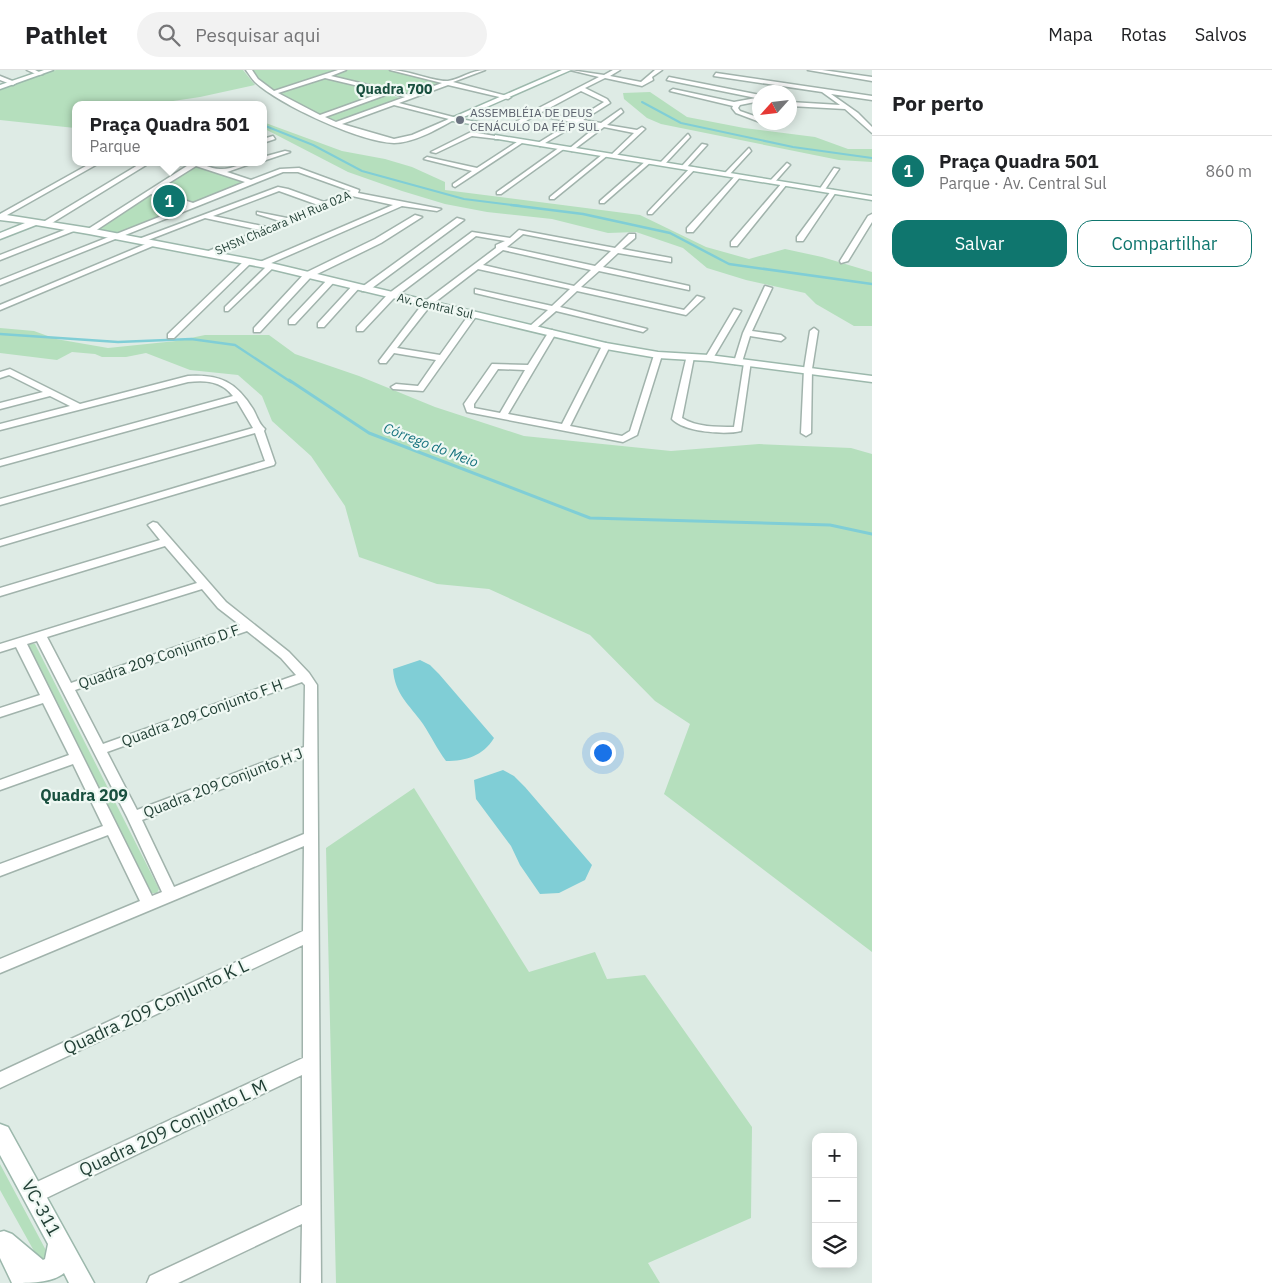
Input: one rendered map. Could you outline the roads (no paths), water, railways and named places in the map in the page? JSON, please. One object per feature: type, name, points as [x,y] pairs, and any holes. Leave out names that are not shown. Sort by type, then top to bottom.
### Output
[{"type":"street","points":[[30,70],[40,74]]},
{"type":"street","points":[[0,87],[50,70]]},
{"type":"street","points":[[249,70],[260,84],[273,93],[318,116],[336,124],[395,141],[453,119],[568,70]]},
{"type":"street","points":[[273,93],[343,70]]},
{"type":"street","points":[[392,70],[508,96]]},
{"type":"street","points":[[336,124],[482,70]]},
{"type":"street","points":[[573,70],[642,84],[651,79],[649,76],[659,70]]},
{"type":"street","points":[[498,137],[533,113],[617,70]]},
{"type":"street","points":[[811,70],[823,91],[860,118],[872,131]]},
{"type":"street","points":[[325,76],[409,96]]},
{"type":"street","points":[[716,76],[781,85],[815,80],[872,79]]},
{"type":"street","points":[[0,78],[13,83]]},
{"type":"street","points":[[669,79],[752,96]]},
{"type":"street","points":[[815,80],[872,86]]},
{"type":"street","points":[[540,144],[607,104],[605,100],[580,88]]},
{"type":"street","points":[[673,91],[737,104],[752,100]]},
{"type":"street","points":[[823,91],[872,98]]},
{"type":"street","points":[[318,116],[389,92]]},
{"type":"street","points":[[394,103],[453,119],[509,129]]},
{"type":"street","points":[[737,104],[735,108],[738,112],[752,117]]},
{"type":"street","points":[[797,104],[844,107]]},
{"type":"street","points":[[572,149],[624,112],[603,107]]},
{"type":"street","points":[[533,113],[639,132]]},
{"type":"street","points":[[552,198],[645,127]]},
{"type":"street","points":[[434,152],[470,134],[693,168],[833,192],[871,196]]},
{"type":"street","points":[[662,164],[688,136]]},
{"type":"street","points":[[267,140],[273,138]]},
{"type":"street","points":[[455,185],[522,141]]},
{"type":"street","points":[[684,167],[704,145]]},
{"type":"street","points":[[267,150],[278,146]]},
{"type":"street","points":[[499,193],[562,148]]},
{"type":"street","points":[[727,174],[748,150]]},
{"type":"street","points":[[267,159],[287,152]]},
{"type":"street","points":[[428,159],[477,170]]},
{"type":"street","points":[[602,202],[649,162]]},
{"type":"street","points":[[772,182],[787,165]]},
{"type":"street","points":[[0,217],[91,166]]},
{"type":"street","points":[[0,236],[40,224],[141,166]]},
{"type":"street","points":[[89,231],[190,166]]},
{"type":"street","points":[[204,166],[251,182]]},
{"type":"street","points":[[222,172],[241,166]]},
{"type":"street","points":[[650,213],[693,168]]},
{"type":"street","points":[[0,283],[282,170],[291,169],[319,176],[355,192],[401,204],[437,209]]},
{"type":"street","points":[[822,190],[836,169]]},
{"type":"street","points":[[690,230],[738,176]]},
{"type":"street","points":[[734,244],[784,184]]},
{"type":"street","points":[[140,240],[278,189],[286,190],[325,205]]},
{"type":"street","points":[[151,192],[192,205]]},
{"type":"street","name":"SHSN Chácara NH Rua 02A","points":[[209,254],[355,192]]},
{"type":"street","points":[[800,239],[833,192]]},
{"type":"street","points":[[228,309],[267,265],[401,204]]},
{"type":"street","points":[[259,213],[288,221]]},
{"type":"street","points":[[204,216],[268,230]]},
{"type":"street","points":[[844,261],[872,216]]},
{"type":"street","name":"Av. Central Sul","points":[[0,217],[140,240],[267,265],[606,346],[658,355],[709,358],[872,379]]},
{"type":"street","points":[[257,330],[308,275],[378,241],[418,218]]},
{"type":"street","points":[[321,326],[360,288],[460,220]]},
{"type":"street","points":[[0,258],[75,230]]},
{"type":"street","points":[[383,361],[427,304],[499,247],[520,233],[527,232],[668,260]]},
{"type":"street","points":[[360,329],[391,296],[475,234],[510,240]]},
{"type":"street","points":[[533,328],[632,236]]},
{"type":"street","points":[[0,308],[156,244]]},
{"type":"street","points":[[499,247],[686,288]]},
{"type":"street","points":[[171,336],[248,262]]},
{"type":"street","points":[[476,266],[686,313],[700,298]]},
{"type":"street","points":[[292,322],[331,281]]},
{"type":"street","points":[[690,357],[677,419],[684,424],[728,430],[738,429],[747,333],[768,288]]},
{"type":"street","points":[[478,292],[643,329]]},
{"type":"street","points":[[709,358],[736,311]]},
{"type":"street","points":[[396,386],[420,389],[473,315]]},
{"type":"street","points":[[806,433],[808,370],[814,331]]},
{"type":"street","points":[[502,417],[529,368],[552,333]]},
{"type":"street","points":[[747,333],[781,338]]},
{"type":"street","points":[[564,429],[606,346]]},
{"type":"street","points":[[391,350],[441,358]]},
{"type":"street","points":[[529,368],[497,365],[468,408],[473,411],[502,417],[624,439],[632,436],[658,355]]},
{"type":"street","points":[[0,375],[10,372],[79,407]]},
{"type":"street","points":[[0,427],[199,376],[209,377],[228,384],[240,397],[260,429],[270,463],[0,543]]},
{"type":"street","points":[[0,406],[50,393]]},
{"type":"street","points":[[0,463],[240,397]]},
{"type":"street","points":[[0,502],[260,429]]},
{"type":"street","points":[[153,525],[227,610],[285,655],[311,685],[311,1283]]},
{"type":"street","points":[[0,592],[166,542]]},
{"type":"street","points":[[0,648],[204,584]]},
{"type":"street","name":"Quadra 209 Conjunto D F","points":[[69,688],[249,626]]},
{"type":"street","points":[[40,635],[134,817],[171,896]]},
{"type":"street","points":[[20,642],[78,757],[148,905]]},
{"type":"street","name":"Quadra 209 Conjunto F H","points":[[100,750],[305,676]]},
{"type":"street","points":[[0,714],[47,697]]},
{"type":"street","name":"Quadra 209 Conjunto H J","points":[[134,817],[312,749]]},
{"type":"street","points":[[0,785],[78,757]]},
{"type":"street","points":[[0,870],[112,828]]},
{"type":"street","points":[[0,966],[311,837]]},
{"type":"street","name":"Quadra 209 Conjunto K L","points":[[0,1080],[312,934]]},
{"type":"street","name":"Quadra 209 Conjunto L M","points":[[33,1194],[312,1062]]},
{"type":"street","name":"VC-311","points":[[0,1134],[82,1283]]},
{"type":"street","points":[[157,1283],[311,1210]]},
{"type":"street","points":[[2,1238],[39,1272],[50,1270],[56,1264],[60,1242]]},
{"type":"street","points":[[2,1238],[25,1283]]},
{"type":"water","points":[[420,660],[430,665],[439,674],[494,738],[485,749],[467,758],[446,761],[423,724],[400,693],[394,678],[393,669]]},
{"type":"water","points":[[503,770],[514,776],[525,787],[592,865],[585,880],[559,893],[540,894],[520,865],[511,846],[476,799],[474,780]]},
{"type":"waterway","points":[[642,102],[681,123],[793,147],[872,158]]},
{"type":"waterway","points":[[267,127],[313,145],[362,171],[464,199],[521,206]]},
{"type":"waterway","points":[[511,205],[583,214],[670,233],[729,264],[872,284]]},
{"type":"waterway","name":"Córrego do Meio","points":[[0,334],[118,342],[191,339],[235,345],[291,382]]},
{"type":"waterway","name":"Córrego do Meio","points":[[289,380],[369,433],[590,518],[830,525],[872,534]]},
{"type":"place","name":"ASSEMBLÉIA DE DEUS CENÁCULO DA FÉ P SUL","points":[[460,120]]},
{"type":"place","name":"Praça Quadra 501","points":[[169,201]]},
{"type":"district","name":"Quadra 700","points":[[394,89]]},
{"type":"district","name":"Quadra 209","points":[[84,795]]}]
